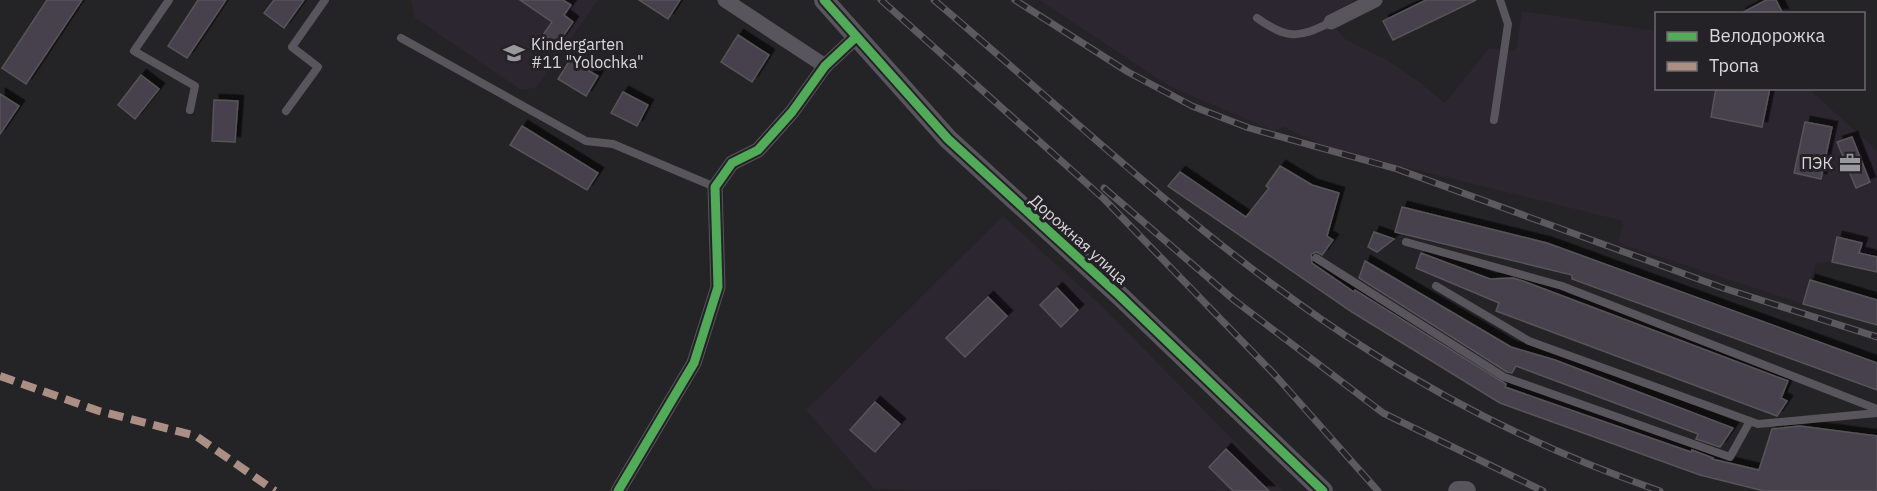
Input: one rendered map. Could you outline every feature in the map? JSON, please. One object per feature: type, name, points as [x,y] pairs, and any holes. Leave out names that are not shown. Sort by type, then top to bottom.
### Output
[{"type":"street","points":[[724,0],[825,66]]},
{"type":"street","name":"Дорожная улица","points":[[824,0],[948,139],[1120,296],[1323,491]]},
{"type":"street","points":[[1331,22],[1375,0]]},
{"type":"street","points":[[618,491],[694,363],[698,352],[718,287],[715,187],[732,163],[758,150],[792,112],[825,66],[856,37]]},
{"type":"street","points":[[1458,491],[1466,491]]},
{"type":"lane","points":[[170,0],[134,51],[195,86],[190,110]]},
{"type":"lane","points":[[286,111],[318,67],[292,47],[325,0]]},
{"type":"lane","points":[[1494,120],[1508,24],[1500,0]]},
{"type":"lane","points":[[1257,18],[1279,33],[1290,35],[1309,34],[1331,22]]},
{"type":"lane","points":[[401,38],[586,141],[613,144],[715,187]]},
{"type":"lane","points":[[1406,242],[1562,286],[1877,411]]},
{"type":"lane","points":[[1316,258],[1504,377],[1730,457],[1750,421]]},
{"type":"lane","points":[[1436,286],[1529,341],[1758,424],[1877,411]]},
{"type":"shaded area","name":"Kindergarten #11 \"Yolochka\"","points":[[411,0],[598,0],[536,88],[521,90],[414,17]]},
{"type":"shaded area","points":[[1039,0],[1355,0],[1326,17],[1345,39],[1387,60],[1445,103],[1489,48],[1516,51],[1522,11],[1655,31],[1655,90],[1810,90],[1877,150],[1877,257],[1859,253],[1861,243],[1837,237],[1832,262],[1816,263],[1803,304],[1618,243],[1623,221],[1327,148],[1284,127],[1274,131],[1169,86]]},
{"type":"shaded area","points":[[1003,216],[1105,309],[1283,491],[874,489],[806,410]]},
{"type":"building","points":[[47,0],[82,0],[26,84],[2,68]]},
{"type":"building","points":[[198,0],[226,0],[187,58],[168,46]]},
{"type":"building","points":[[274,0],[304,0],[284,28],[264,13]]},
{"type":"building","points":[[520,0],[563,0],[571,5],[564,15],[573,22],[557,45],[543,35],[552,22]]},
{"type":"building","points":[[639,0],[680,0],[668,19]]},
{"type":"building","points":[[1426,0],[1476,0],[1393,40],[1383,21]]},
{"type":"building","points":[[1766,0],[1776,0],[1782,12],[1744,12]]},
{"type":"building","points":[[738,35],[769,55],[752,82],[721,62]]},
{"type":"building","points":[[570,60],[598,76],[586,96],[558,79]]},
{"type":"building","points":[[141,75],[159,89],[135,119],[118,105]]},
{"type":"building","points":[[1716,90],[1770,90],[1762,127],[1711,117]]},
{"type":"building","points":[[623,92],[648,105],[637,126],[611,113]]},
{"type":"building","points":[[0,94],[19,106],[0,134]]},
{"type":"building","points":[[214,100],[238,101],[235,142],[212,141]]},
{"type":"building","points":[[1805,122],[1832,127],[1821,179],[1794,173]]},
{"type":"building","points":[[522,126],[598,173],[587,190],[510,145]]},
{"type":"building","points":[[1852,137],[1870,182],[1856,188],[1837,142]]},
{"type":"building","points":[[1280,166],[1312,185],[1339,193],[1327,236],[1333,240],[1322,255],[1317,252],[1311,254],[1312,263],[1354,292],[1355,290],[1506,384],[1505,387],[1691,452],[1692,450],[1712,459],[1759,470],[1772,429],[1800,426],[1877,436],[1877,491],[1764,491],[1700,475],[1500,403],[1352,312],[1168,186],[1180,172],[1246,217],[1269,188],[1266,186]]},
{"type":"building","points":[[1402,207],[1547,243],[1877,363],[1877,390],[1572,279],[1572,275],[1395,232]]},
{"type":"building","points":[[1374,232],[1394,239],[1377,252],[1368,247]]},
{"type":"building","points":[[1837,237],[1862,243],[1859,253],[1877,257],[1877,272],[1832,262]]},
{"type":"building","points":[[1421,253],[1490,279],[1513,278],[1523,281],[1788,381],[1781,398],[1787,401],[1777,416],[1496,311],[1499,303],[1416,268]]},
{"type":"building","points":[[1365,261],[1511,347],[1555,360],[1733,428],[1720,447],[1696,439],[1698,434],[1516,366],[1512,373],[1507,372],[1359,278]]},
{"type":"building","points":[[1810,280],[1877,300],[1877,325],[1803,304]]},
{"type":"building","points":[[1057,288],[1078,310],[1061,327],[1040,305]]},
{"type":"building","points":[[988,297],[1007,316],[965,357],[946,338]]},
{"type":"building","points":[[875,402],[900,424],[875,452],[850,430]]},
{"type":"building","points":[[1226,449],[1269,491],[1233,491],[1209,467]]},
{"type":"railway","points":[[881,0],[1104,199],[1275,375],[1378,491]]},
{"type":"railway","points":[[934,0],[1201,229],[1313,314],[1405,373],[1475,412],[1584,463],[1660,491]]},
{"type":"railway","points":[[1015,0],[1128,72],[1192,106],[1249,128],[1397,169],[1723,288],[1877,337]]},
{"type":"railway","points":[[1104,188],[1234,300],[1383,413],[1543,491]]},
{"type":"marked path","points":[[0,376],[99,411],[196,436],[275,491]]},
{"type":"cycle path","points":[[824,0],[948,139],[1120,296],[1323,491]]},
{"type":"cycle path","points":[[618,491],[694,363],[718,287],[715,187],[732,163],[758,150],[792,112],[825,66],[856,37]]},
{"type":"place","name":"Kindergarten #11 \"Yolochka\"","points":[[514,53]]},
{"type":"place","name":"ПЭК","points":[[1850,163]]}]
